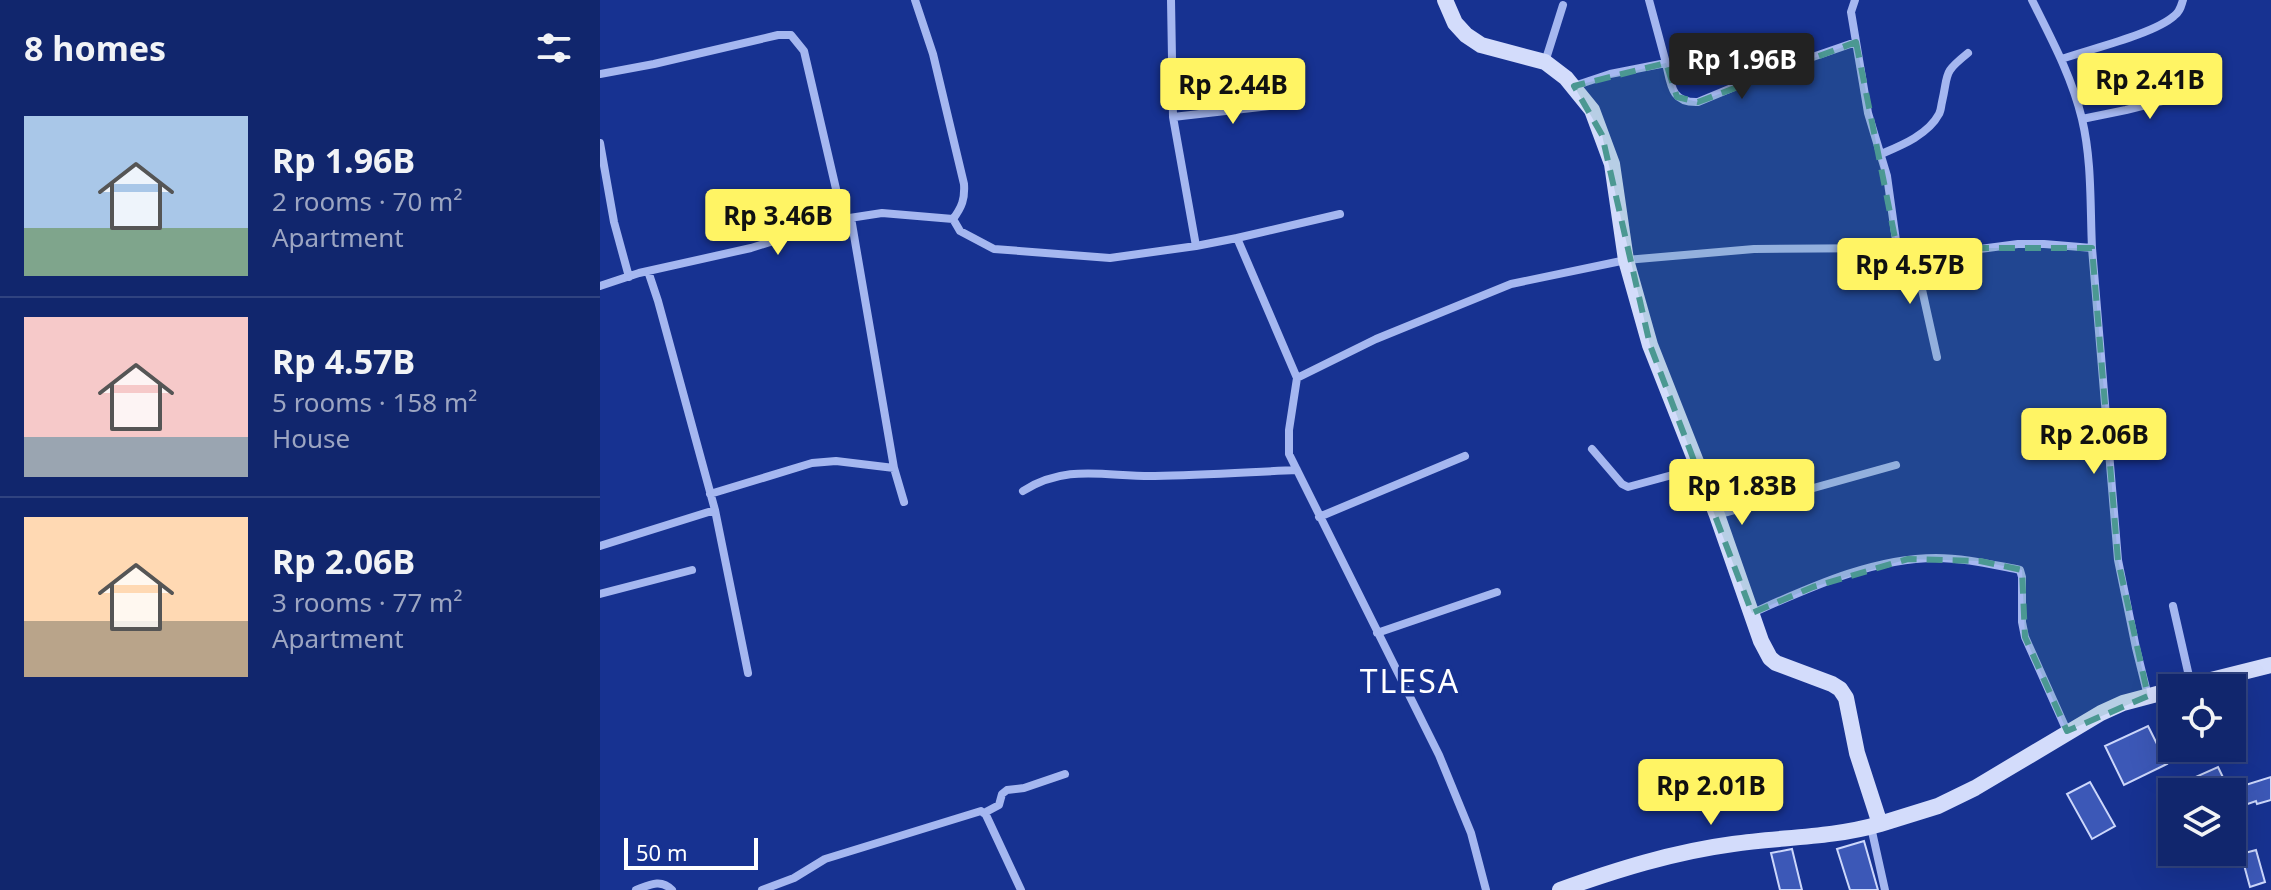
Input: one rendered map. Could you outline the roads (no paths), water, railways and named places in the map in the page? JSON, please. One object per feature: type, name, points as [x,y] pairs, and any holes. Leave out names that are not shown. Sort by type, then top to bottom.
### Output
[{"type":"main road","points":[[1445,0],[1455,23],[1466,35],[1481,45],[1545,62],[1574,86],[1592,110],[1612,164],[1626,260],[1650,345],[1717,515],[1761,641],[1776,663],[1832,684],[1846,698],[1875,825]]},
{"type":"main road","points":[[2242,674],[2270,668]]},
{"type":"main road","points":[[1560,890],[1689,851],[1875,825],[1938,806],[1975,788],[2067,731],[2123,703],[2158,694]]},
{"type":"street","points":[[915,0],[933,54],[964,184],[965,199],[953,219]]},
{"type":"street","points":[[1171,0],[1173,117],[1196,246]]},
{"type":"street","points":[[1649,0],[1671,88],[1677,97],[1687,102],[1698,102],[1775,70],[1856,42]]},
{"type":"street","points":[[1855,0],[1851,12],[1868,113],[1887,176],[1897,248]]},
{"type":"street","points":[[2032,0],[2062,59],[2082,119],[2089,161],[2092,248],[2118,560],[2148,696]]},
{"type":"street","points":[[2062,59],[2157,27],[2175,16],[2183,0]]},
{"type":"street","points":[[1545,62],[1563,5]]},
{"type":"street","points":[[600,74],[778,35],[791,35],[804,51],[847,219],[894,468],[904,502]]},
{"type":"street","points":[[1881,154],[1915,137],[1939,114],[1945,78],[1951,67],[1968,53]]},
{"type":"street","points":[[1574,86],[1610,74],[1666,63]]},
{"type":"street","points":[[2082,119],[2210,89]]},
{"type":"street","points":[[1173,117],[1288,104]]},
{"type":"street","points":[[600,143],[614,222],[629,277]]},
{"type":"street","points":[[600,286],[648,271],[751,248],[847,219],[882,213],[953,219]]},
{"type":"street","points":[[953,219],[960,231],[994,249],[1110,258],[1196,246],[1340,214]]},
{"type":"street","points":[[1237,238],[1297,378],[1287,444],[1289,454],[1439,755],[1471,833],[1486,890]]},
{"type":"street","points":[[1297,378],[1376,339],[1511,284],[1626,260],[1754,249],[1897,248],[1957,252],[2018,244],[2092,248]]},
{"type":"street","points":[[1913,249],[1937,357]]},
{"type":"street","points":[[648,271],[715,510],[748,673]]},
{"type":"street","points":[[1592,449],[1628,487],[1698,468]]},
{"type":"street","points":[[1319,517],[1465,456]]},
{"type":"street","points":[[710,494],[812,463],[836,461],[894,468]]},
{"type":"street","points":[[1717,515],[1896,465]]},
{"type":"street","points":[[1023,491],[1040,480],[1062,475],[1151,476],[1297,470]]},
{"type":"street","points":[[600,546],[715,510]]},
{"type":"street","points":[[1752,613],[1813,587],[1908,559],[1980,561],[2020,570],[2025,637],[2067,731]]},
{"type":"street","points":[[600,594],[692,570]]},
{"type":"street","points":[[1377,633],[1497,592]]},
{"type":"street","points":[[2173,606],[2183,674]]},
{"type":"street","points":[[984,813],[999,805],[1002,794],[1007,790],[1024,788],[1065,774]]},
{"type":"street","points":[[762,890],[794,878],[825,859],[978,811],[984,813],[1021,890]]},
{"type":"street","points":[[1875,825],[1885,890]]},
{"type":"street","points":[[636,890],[663,883],[672,890]]},
{"type":"district","name":"TLESA","points":[[1410,682]]}]
